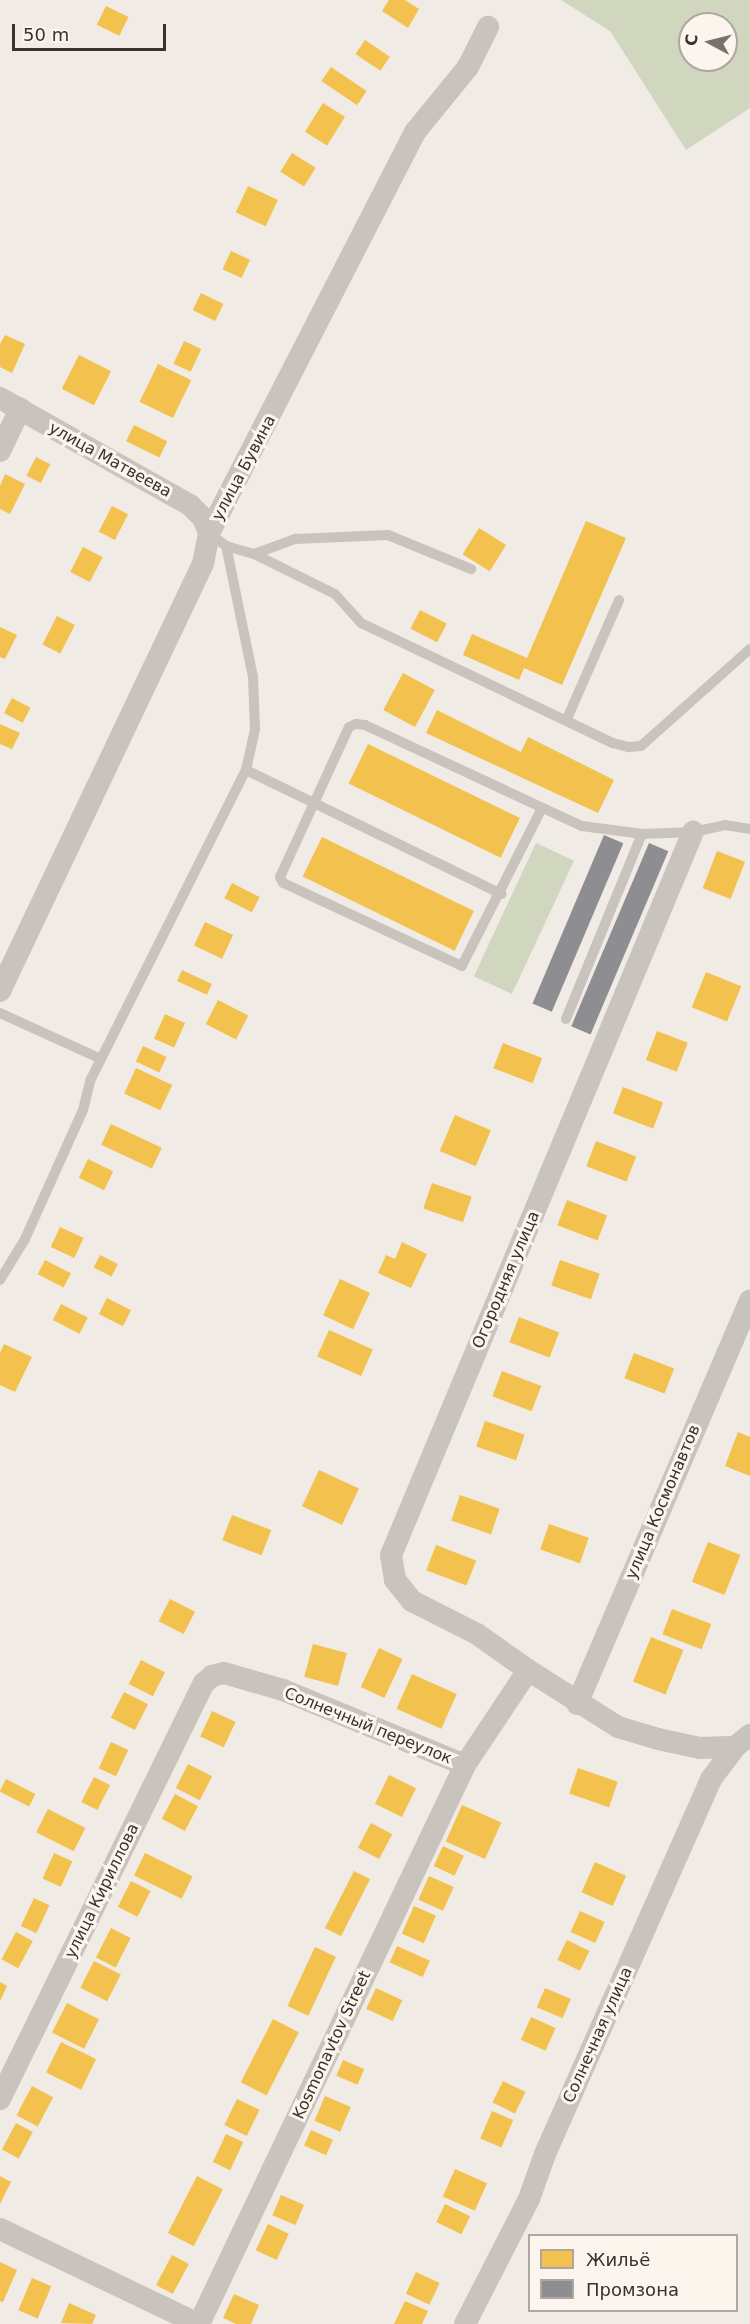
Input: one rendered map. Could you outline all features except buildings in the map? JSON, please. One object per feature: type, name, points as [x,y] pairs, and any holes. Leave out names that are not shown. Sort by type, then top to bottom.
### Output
[{"type":"street","name":"улица Бувина","points":[[0,991],[203,564],[218,539],[414,132],[468,67],[488,27]]},
{"type":"street","name":"улица Матвеева","points":[[0,398],[190,505],[218,539]]},
{"type":"street","points":[[0,450],[20,409]]},
{"type":"street","name":"Огородняя улица","points":[[528,1670],[477,1634],[412,1600],[395,1580],[391,1555],[693,832]]},
{"type":"street","name":"улица Космонавтов","points":[[577,1704],[750,1300]]},
{"type":"street","points":[[528,1670],[577,1704],[618,1727],[700,1748],[742,1741]]},
{"type":"street","name":"Солнечный переулок","points":[[204,1683],[224,1673],[283,1690],[465,1765],[528,1670]]},
{"type":"street","name":"улица Кириллова","points":[[0,2099],[204,1683]]},
{"type":"street","name":"Солнечная улица","points":[[465,2324],[529,2199],[545,2154],[711,1779],[742,1741]]},
{"type":"street","name":"Kosmonavtov Street","points":[[199,2324],[465,1765]]},
{"type":"street","points":[[0,2229],[199,2324]]},
{"type":"lane","points":[[254,554],[295,539],[388,536],[471,569]]},
{"type":"lane","points":[[218,539],[335,594],[361,623],[613,743],[641,746],[750,649]]},
{"type":"lane","points":[[0,1280],[25,1239],[83,1110],[101,1059],[246,770],[255,729],[254,677],[218,539]]},
{"type":"lane","points":[[566,721],[619,600]]},
{"type":"lane","points":[[542,808],[467,963],[457,967],[283,883],[281,867],[349,727],[356,724],[365,725],[582,826],[642,834],[693,832],[725,825],[750,829]]},
{"type":"lane","points":[[246,770],[501,894]]},
{"type":"lane","points":[[566,1019],[642,834]]},
{"type":"lane","points":[[0,1013],[101,1059]]},
{"type":"green space","points":[[561,0],[750,0],[750,108],[686,150],[610,31]]},
{"type":"green space","points":[[536,843],[574,861],[512,994],[474,976]]}]
